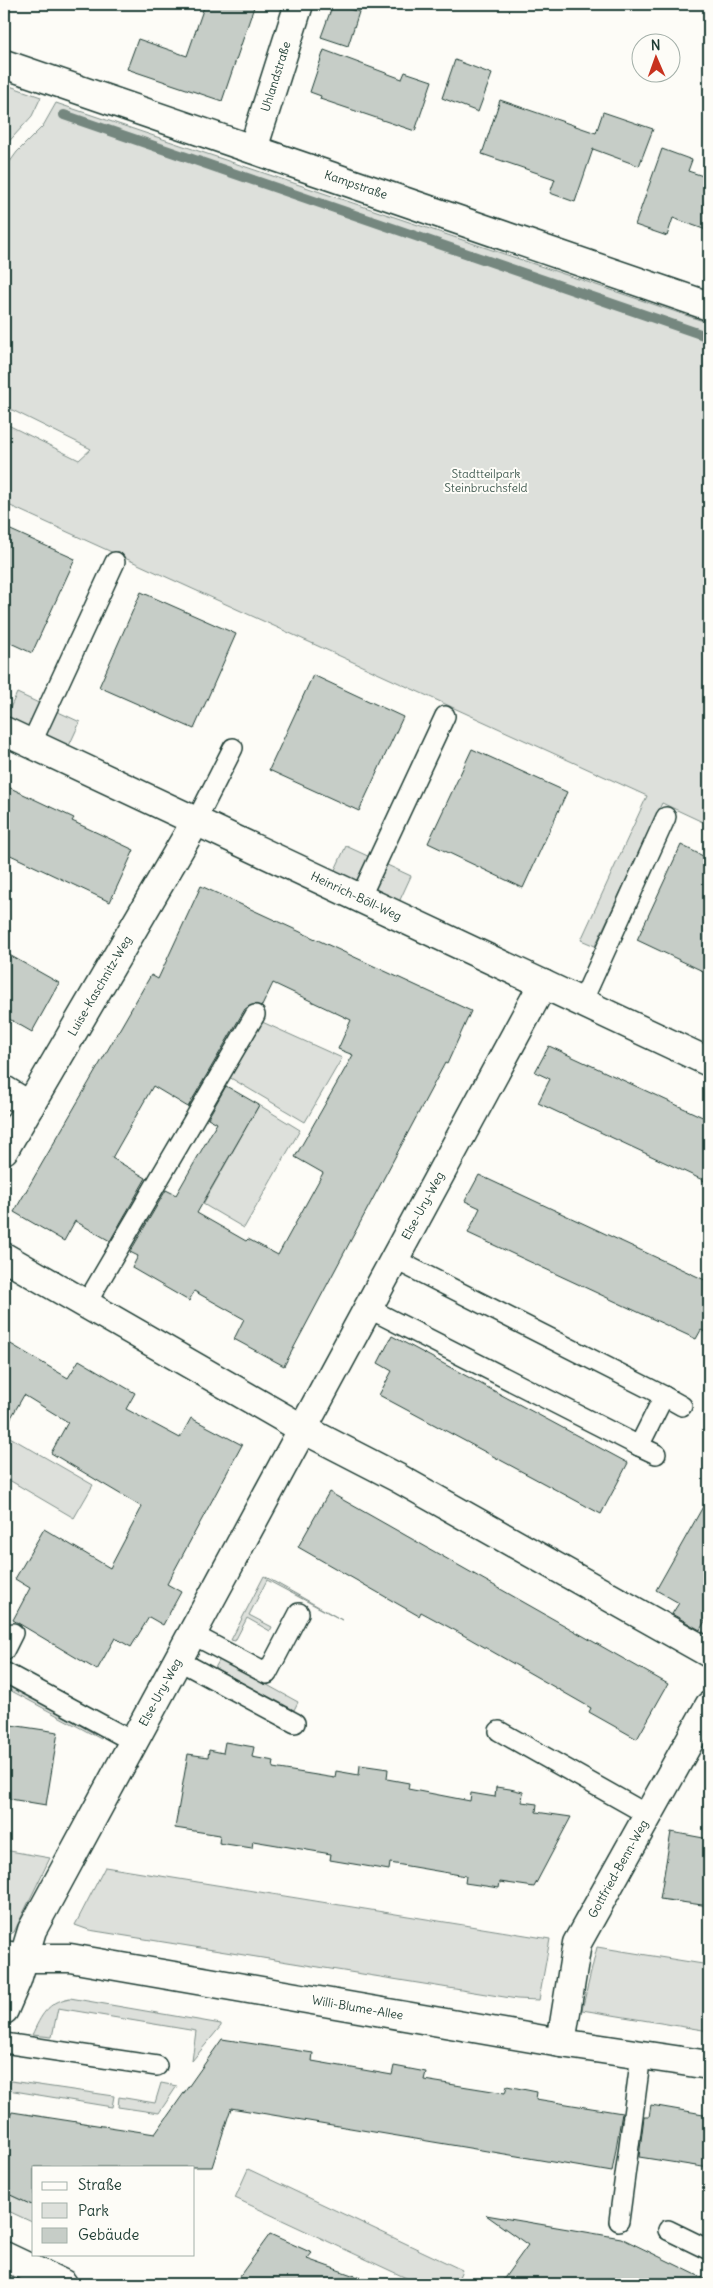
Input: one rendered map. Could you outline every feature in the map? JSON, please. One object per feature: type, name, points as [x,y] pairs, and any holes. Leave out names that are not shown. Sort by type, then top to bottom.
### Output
[{"type":"street","name":"Uhlandstraße","points":[[253,149],[300,4]]},
{"type":"street","name":"Kampstraße","points":[[4,64],[709,306]]},
{"type":"street","name":"Heinrich-Böll-Weg","points":[[4,731],[709,1062]]},
{"type":"street","name":"Luise-Kaschnitz-Weg","points":[[4,1150],[196,821]]},
{"type":"street","name":"Else-Ury-Weg","points":[[4,2010],[17,1980],[14,1956],[32,1930],[543,984]]},
{"type":"street","points":[[4,1090],[30,1106]]},
{"type":"street","points":[[4,1257],[303,1429],[398,1478],[709,1653]]},
{"type":"street","name":"Gottfried-Benn-Weg","points":[[561,2043],[577,1943],[709,1706]]},
{"type":"street","name":"Willi-Blume-Allee","points":[[14,1956],[70,1958],[561,2043],[709,2065]]},
{"type":"street","points":[[4,2256],[63,2284]]},
{"type":"lane","points":[[31,744],[115,562]]},
{"type":"lane","points":[[360,898],[445,716]]},
{"type":"lane","points":[[196,821],[233,748]]},
{"type":"lane","points":[[582,1002],[666,817]]},
{"type":"lane","points":[[86,1304],[255,1015]]},
{"type":"lane","points":[[394,1259],[682,1406]]},
{"type":"lane","points":[[368,1308],[656,1454]]},
{"type":"lane","points":[[639,1446],[664,1396]]},
{"type":"lane","points":[[192,1634],[267,1674],[300,1613]]},
{"type":"lane","points":[[4,1650],[13,1633]]},
{"type":"lane","points":[[178,1660],[295,1723]]},
{"type":"lane","points":[[4,1672],[134,1742]]},
{"type":"lane","points":[[499,1731],[648,1815]]},
{"type":"lane","points":[[4,2043],[157,2066]]},
{"type":"lane","points":[[619,2221],[641,2055]]},
{"type":"lane","points":[[668,2230],[709,2250]]},
{"type":"green space","points":[[4,84],[41,97],[32,116],[4,147]]},
{"type":"green space","name":"Stadtteilpark Steinbruchsfeld","points":[[56,103],[709,323],[709,825],[662,803],[595,946],[581,940],[647,796],[4,503],[4,423],[79,460],[91,449],[4,406],[4,170],[17,152],[43,126]]},
{"type":"green space","points":[[17,693],[80,722],[68,748],[5,719]]},
{"type":"green space","points":[[346,846],[411,876],[399,902],[334,872]]},
{"type":"green space","points":[[260,1021],[342,1058],[305,1122],[229,1077]]},
{"type":"green space","points":[[259,1105],[300,1130],[244,1228],[203,1204]]},
{"type":"green space","points":[[8,1436],[93,1485],[74,1518],[4,1477],[4,1444]]},
{"type":"green space","points":[[264,1576],[342,1620],[267,1580],[249,1615],[272,1627],[270,1631],[247,1618],[235,1641],[231,1640]]},
{"type":"green space","points":[[220,1659],[298,1702],[294,1710],[215,1668]]},
{"type":"green space","points":[[4,1681],[102,1738],[4,1687]]},
{"type":"green space","points":[[4,1850],[50,1858],[14,1932],[4,1938]]},
{"type":"green space","points":[[105,1867],[550,1939],[539,2000],[517,1999],[89,1930],[75,1925]]},
{"type":"green space","points":[[597,1947],[709,1965],[709,2031],[582,2010]]},
{"type":"green space","points":[[70,1998],[221,2024],[221,2026],[192,2061],[196,2031],[58,2008],[52,2037],[32,2035],[42,2016],[50,2006]]},
{"type":"green space","points":[[11,2081],[114,2096],[112,2107],[8,2090]]},
{"type":"green space","points":[[161,2083],[177,2086],[159,2113],[118,2107],[119,2097],[155,2103]]},
{"type":"green space","points":[[248,2169],[462,2270],[456,2284],[419,2284],[235,2198]]},
{"type":"green space","points":[[4,2192],[32,2205],[32,2222],[4,2209]]},
{"type":"building","points":[[205,4],[255,4],[222,101],[127,69],[138,39],[187,56]]},
{"type":"building","points":[[333,4],[359,12],[348,46],[321,37]]},
{"type":"building","points":[[324,50],[402,79],[405,72],[432,81],[415,131],[320,99],[321,96],[310,92]]},
{"type":"building","points":[[455,60],[492,74],[478,112],[442,98]]},
{"type":"building","points":[[500,100],[596,133],[603,112],[653,129],[639,166],[593,149],[575,202],[550,193],[555,179],[482,154]]},
{"type":"building","points":[[662,149],[692,160],[688,171],[709,178],[709,231],[673,218],[667,236],[635,225]]},
{"type":"building","points":[[4,527],[75,559],[32,653],[4,640]]},
{"type":"building","points":[[141,592],[236,634],[194,729],[99,687]]},
{"type":"building","points":[[313,675],[403,717],[359,811],[269,770]]},
{"type":"building","points":[[472,749],[567,792],[523,888],[428,843]]},
{"type":"building","points":[[4,785],[74,818],[72,821],[134,850],[110,902],[4,852]]},
{"type":"building","points":[[681,845],[709,859],[709,974],[637,940]]},
{"type":"building","points":[[201,886],[471,1011],[447,1064],[445,1063],[284,1366],[234,1339],[244,1319],[194,1291],[189,1301],[132,1268],[138,1256],[130,1252],[166,1190],[176,1195],[217,1123],[208,1118],[226,1086],[259,1105],[197,1213],[246,1241],[248,1239],[278,1255],[323,1173],[295,1157],[353,1055],[338,1049],[351,1020],[273,983],[262,1006],[255,1004],[245,1009],[188,1107],[153,1086],[112,1158],[146,1178],[110,1241],[75,1221],[64,1241],[14,1212],[151,975],[158,979]]},
{"type":"building","points":[[4,952],[59,983],[32,1032],[4,1016]]},
{"type":"building","points":[[549,1046],[709,1120],[709,1183],[538,1103],[550,1079],[535,1072]]},
{"type":"building","points":[[479,1175],[709,1282],[709,1334],[701,1330],[696,1339],[468,1233],[480,1208],[465,1201]]},
{"type":"building","points":[[392,1336],[628,1463],[601,1514],[379,1395],[392,1371],[378,1363]]},
{"type":"building","points":[[4,1340],[68,1378],[79,1360],[135,1393],[126,1409],[180,1438],[191,1418],[242,1445],[167,1584],[181,1592],[163,1625],[149,1617],[131,1647],[115,1638],[97,1670],[13,1620],[30,1588],[15,1579],[44,1529],[110,1568],[142,1507],[51,1453],[68,1422],[24,1395],[4,1430]]},
{"type":"building","points":[[329,1492],[668,1684],[637,1739],[589,1712],[591,1708],[458,1632],[421,1612],[419,1616],[298,1547]]},
{"type":"building","points":[[709,1496],[709,1621],[706,1619],[700,1630],[672,1614],[679,1603],[656,1590]]},
{"type":"building","points":[[4,1724],[58,1732],[46,1805],[4,1798]]},
{"type":"building","points":[[225,1742],[254,1747],[252,1757],[274,1761],[273,1768],[335,1778],[336,1771],[359,1775],[360,1765],[388,1769],[387,1779],[409,1783],[408,1789],[470,1801],[471,1793],[495,1797],[496,1787],[510,1789],[523,1792],[522,1802],[537,1804],[536,1812],[571,1817],[534,1887],[500,1882],[499,1888],[465,1883],[466,1876],[390,1863],[389,1870],[330,1860],[331,1854],[253,1841],[252,1848],[219,1843],[220,1835],[175,1828],[188,1754],[208,1757],[209,1750],[223,1753]]},
{"type":"building","points":[[671,1832],[709,1839],[709,1906],[660,1899]]},
{"type":"building","points":[[222,2039],[313,2053],[312,2061],[392,2075],[394,2066],[426,2072],[424,2080],[505,2093],[507,2086],[537,2092],[536,2099],[622,2113],[612,2172],[231,2108],[212,2167],[32,2166],[32,2205],[4,2192],[4,2129],[12,2112],[155,2134]]},
{"type":"building","points":[[651,2105],[709,2115],[709,2168],[639,2157],[644,2117],[649,2117]]},
{"type":"building","points":[[486,2215],[621,2238],[709,2281],[709,2284],[500,2284],[528,2245]]},
{"type":"building","points":[[270,2234],[312,2253],[307,2259],[366,2280],[365,2284],[234,2284]]},
{"type":"waterway","points":[[64,115],[709,337]]}]
